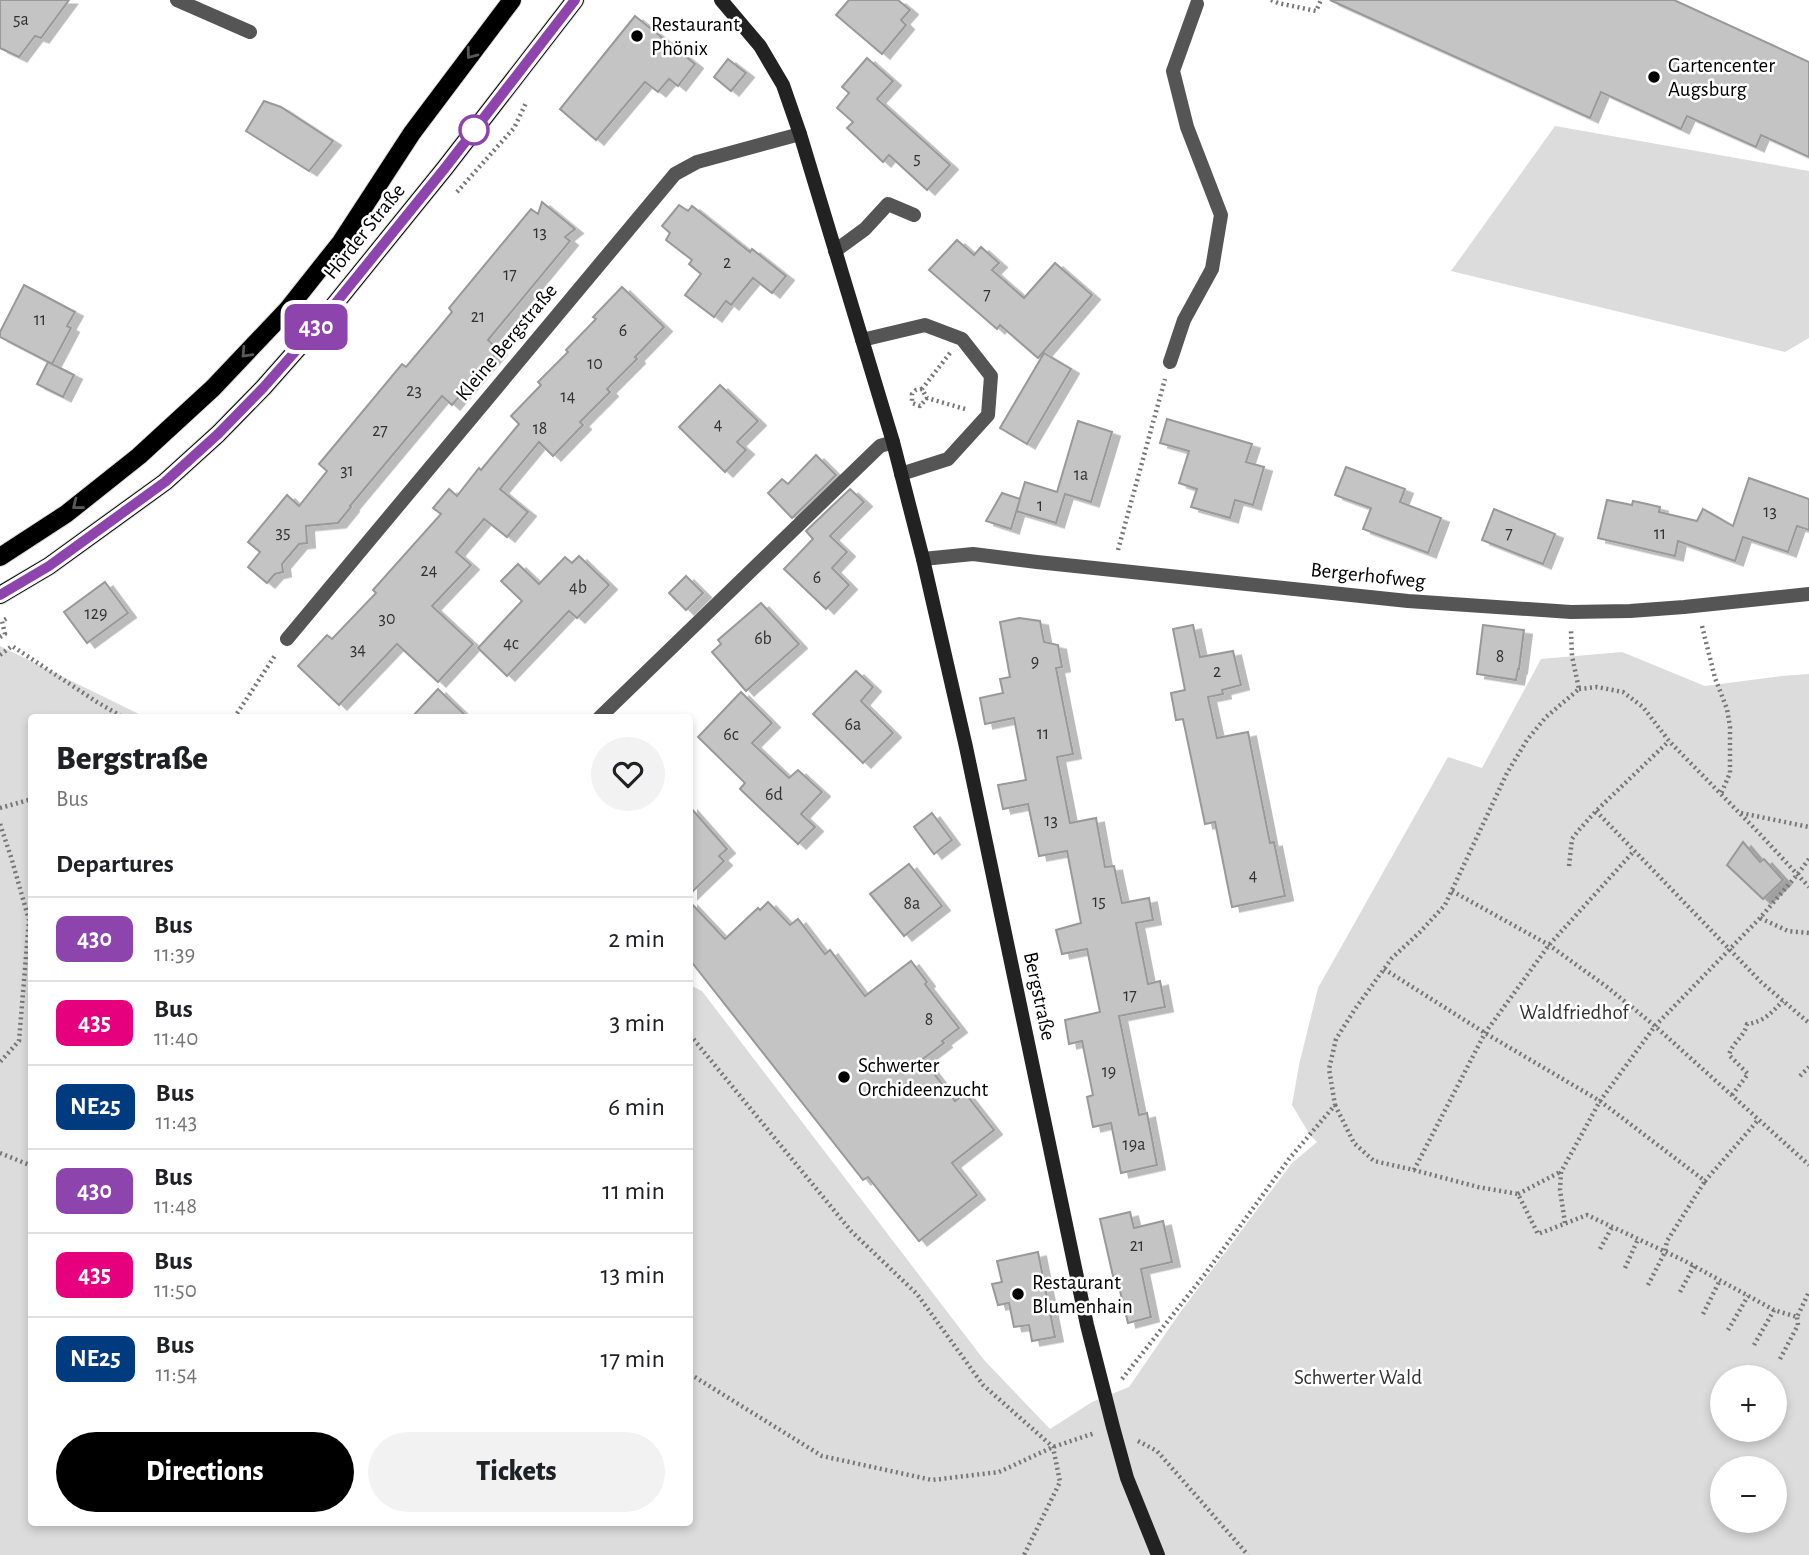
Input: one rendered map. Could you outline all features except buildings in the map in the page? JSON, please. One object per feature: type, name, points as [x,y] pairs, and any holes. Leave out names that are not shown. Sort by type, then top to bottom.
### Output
[{"type":"main road","name":"Hörder Straße","points":[[0,557],[66,514],[139,456],[213,388],[287,310],[341,242],[412,133],[512,0]]},
{"type":"main road","name":"Hörder Straße","points":[[0,595],[49,566],[165,482],[263,388],[309,336],[445,168],[575,0]]},
{"type":"main road","name":"Bergstraße","points":[[721,0],[749,31],[783,86],[893,442],[923,559],[972,774],[1084,1311],[1127,1478],[1158,1555]]},
{"type":"street","points":[[177,0],[250,32]]},
{"type":"street","points":[[1170,362],[1184,320],[1212,269],[1221,215],[1186,127],[1173,71],[1197,4]]},
{"type":"street","name":"Kleine Bergstraße","points":[[287,639],[675,174],[697,162],[800,134]]},
{"type":"street","points":[[835,251],[865,229],[888,205],[914,215]]},
{"type":"street","points":[[862,340],[925,325],[962,339],[991,376],[988,415],[948,459],[901,474]]},
{"type":"street","points":[[602,714],[880,446],[893,442]]},
{"type":"street","name":"Bergerhofweg","points":[[923,559],[973,554],[1408,601],[1571,612],[1699,606],[1809,594]]},
{"type":"path","points":[[1271,0],[1316,11],[1321,0]]},
{"type":"path","points":[[927,398],[920,406],[912,403],[912,394],[922,389],[962,339]]},
{"type":"path","points":[[1113,570],[1170,362]]},
{"type":"path","points":[[922,389],[927,398],[988,415]]},
{"type":"path","points":[[1699,606],[1715,678],[1727,709],[1730,727],[1730,773],[1721,794]]},
{"type":"path","points":[[1571,612],[1572,656],[1579,689]]},
{"type":"path","points":[[237,714],[287,639]]},
{"type":"path","points":[[0,655],[12,646],[117,714]]},
{"type":"path","points":[[1561,1172],[1518,1194],[1478,1187],[1374,1161],[1354,1143],[1335,1105],[1329,1069],[1336,1039],[1355,1009],[1392,958],[1445,905],[1507,773],[1527,740],[1546,717],[1579,689],[1597,687],[1623,692],[1643,706],[1669,741],[1809,887]]},
{"type":"path","points":[[1569,866],[1572,839],[1596,811],[1669,741]]},
{"type":"path","points":[[0,808],[28,800]]},
{"type":"path","points":[[1596,811],[1761,982],[1809,1023]]},
{"type":"path","points":[[1740,813],[1809,827]]},
{"type":"path","points":[[0,824],[28,916]]},
{"type":"path","points":[[1414,1170],[1485,1033],[1549,945],[1634,851]]},
{"type":"path","points":[[1565,1223],[1560,1190],[1561,1172],[1600,1101],[1655,1026],[1760,918],[1809,859]]},
{"type":"path","points":[[1452,891],[1549,945],[1607,987],[1655,1026],[1809,1165]]},
{"type":"path","points":[[1760,918],[1788,930],[1809,933]]},
{"type":"path","points":[[0,1062],[19,1041],[28,931]]},
{"type":"path","points":[[1384,969],[1600,1101],[1705,1181]]},
{"type":"path","points":[[1732,1095],[1748,1074],[1730,1055],[1730,1050],[1748,1024],[1757,1023],[1767,1017],[1783,1001]]},
{"type":"path","points":[[693,1039],[851,1231],[917,1294],[983,1385],[1053,1447],[1060,1482],[1024,1555]]},
{"type":"path","points":[[1800,1076],[1809,1068]]},
{"type":"path","points":[[1117,1387],[1205,1274],[1289,1159],[1335,1105]]},
{"type":"path","points":[[1648,1285],[1665,1252],[1667,1241],[1705,1181],[1759,1119]]},
{"type":"path","points":[[0,1153],[28,1164]]},
{"type":"path","points":[[1518,1194],[1538,1234],[1587,1215],[1694,1266],[1774,1310],[1797,1317]]},
{"type":"path","points":[[1600,1249],[1612,1227]]},
{"type":"path","points":[[1625,1268],[1638,1239]]},
{"type":"path","points":[[1680,1292],[1694,1266]]},
{"type":"path","points":[[1703,1314],[1720,1280]]},
{"type":"path","points":[[1780,1359],[1798,1325],[1797,1317],[1809,1292]]},
{"type":"path","points":[[1728,1330],[1748,1296]]},
{"type":"path","points":[[1755,1345],[1774,1310]]},
{"type":"path","points":[[693,1376],[822,1456],[932,1480],[999,1472],[1053,1447],[1113,1427],[1157,1451],[1248,1555]]},
{"type":"green space","points":[[1555,126],[1809,171],[1809,338],[1785,352],[1451,271]]},
{"type":"green space","points":[[0,646],[139,714],[28,714],[28,1526],[693,1526],[693,986],[702,991],[984,1360],[1050,1429],[1092,1402],[1129,1387],[1179,1314],[1292,1163],[1317,1142],[1292,1105],[1318,988],[1448,757],[1482,768],[1541,659],[1622,652],[1705,686],[1809,674],[1809,1555],[0,1555]]},
{"type":"bus line","name":"430","points":[[0,595],[49,566],[165,482],[263,388],[309,336],[445,168],[575,0]]},
{"type":"place","name":"Restaurant Phönix","points":[[637,36]]},
{"type":"place","name":"Gartencenter Augsburg","points":[[1654,77]]},
{"type":"place","name":"Schwerter Orchideenzucht","points":[[844,1077]]},
{"type":"place","name":"Restaurant Blumenhain","points":[[1018,1294]]},
{"type":"park label","name":"Waldfriedhof","points":[[1574,1012]]},
{"type":"park label","name":"Schwerter Wald","points":[[1358,1377]]}]
